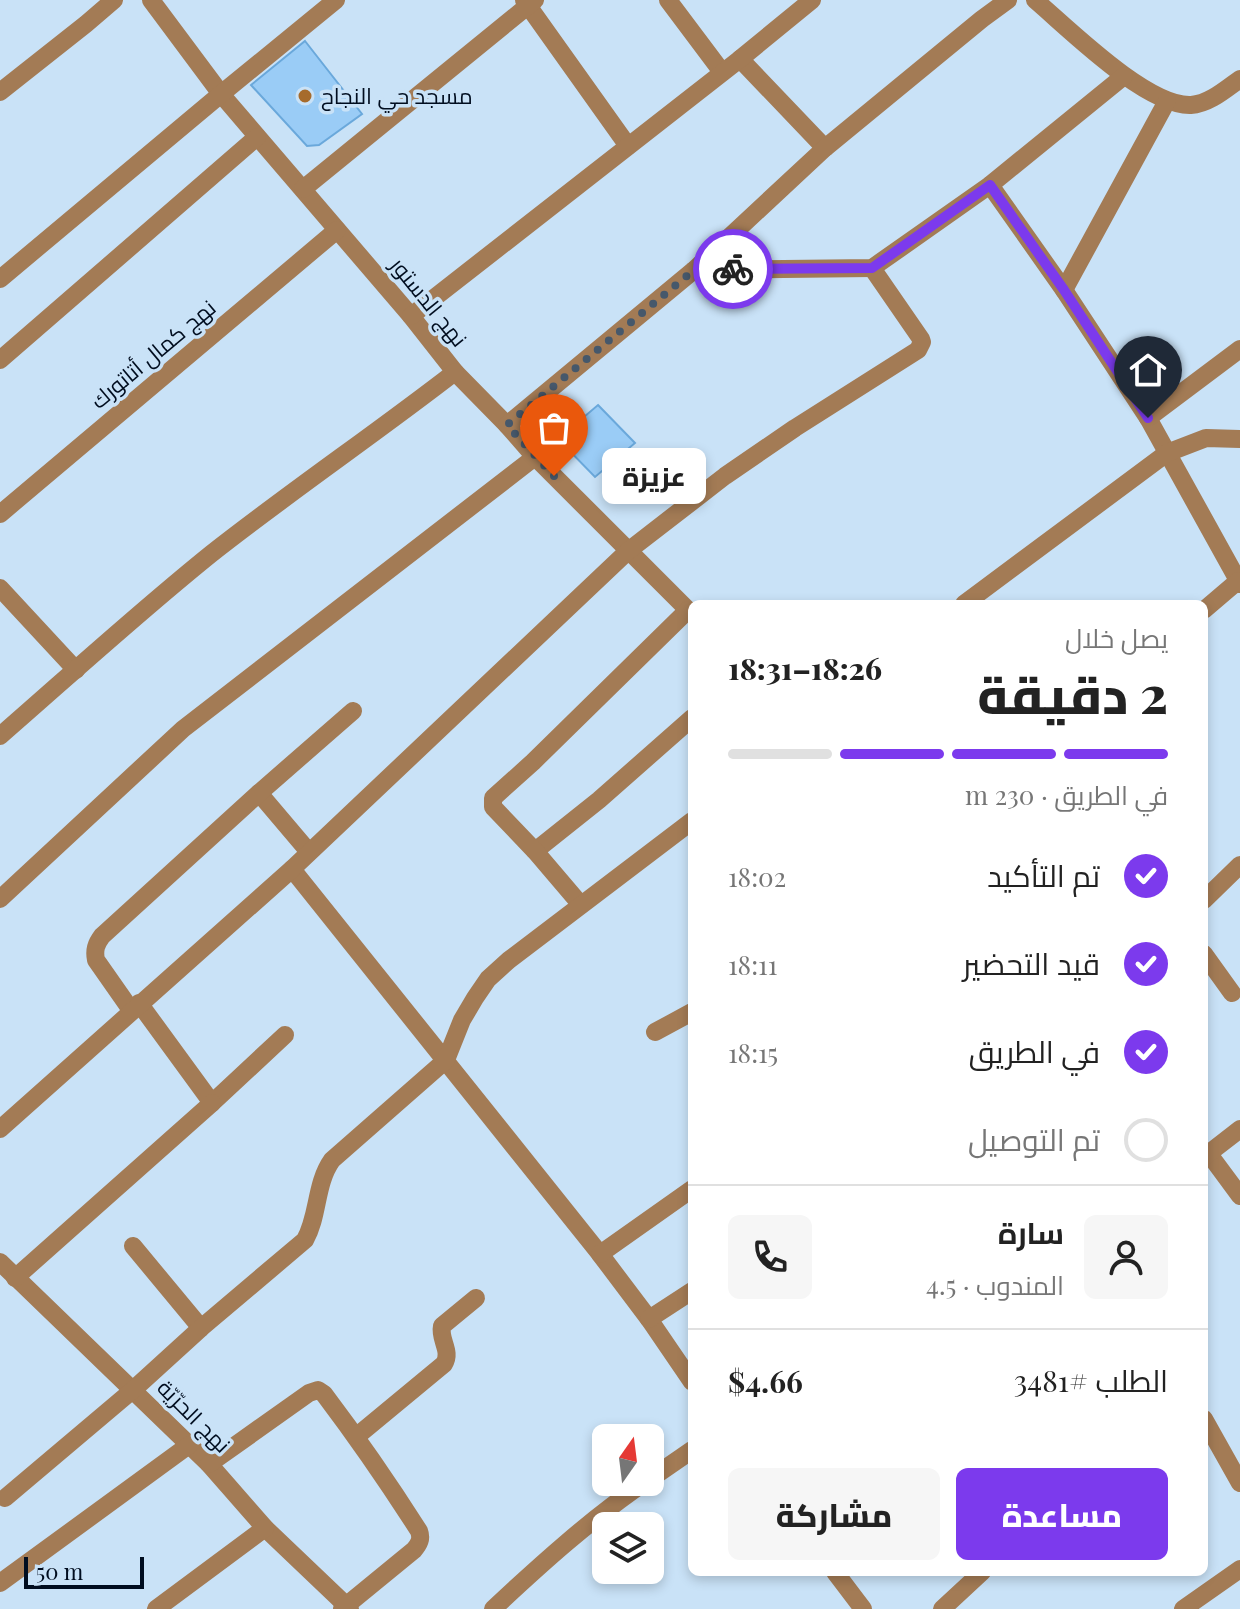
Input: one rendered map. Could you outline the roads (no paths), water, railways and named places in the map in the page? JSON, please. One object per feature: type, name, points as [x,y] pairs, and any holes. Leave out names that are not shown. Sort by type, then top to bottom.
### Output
[{"type":"street","points":[[0,92],[114,0]]},
{"type":"street","name":"نهج الدستور","points":[[151,0],[221,94],[455,372],[688,610]]},
{"type":"street","points":[[0,279],[336,0]]},
{"type":"street","points":[[668,0],[722,72]]},
{"type":"street","points":[[411,316],[812,0]]},
{"type":"street","points":[[978,0],[982,19]]},
{"type":"street","points":[[507,425],[694,270],[825,148],[1008,0]]},
{"type":"street","points":[[1035,0],[1124,76],[1167,101],[1199,104],[1240,79]]},
{"type":"street","points":[[303,189],[529,2],[628,146]]},
{"type":"street","points":[[740,59],[825,148]]},
{"type":"street","points":[[694,270],[872,268],[990,185],[1124,76]]},
{"type":"street","points":[[1064,290],[1167,101]]},
{"type":"street","points":[[0,360],[257,137]]},
{"type":"street","points":[[990,185],[1148,418],[1239,583],[1208,607]]},
{"type":"street","name":"نهج كمال أتاتورك","points":[[0,514],[337,230]]},
{"type":"street","points":[[0,1129],[292,869],[628,551],[725,476],[918,350],[921,339],[872,268]]},
{"type":"street","points":[[1148,418],[1240,349]]},
{"type":"street","points":[[0,736],[219,548],[455,372]]},
{"type":"street","points":[[969,600],[1167,453],[1206,438],[1240,439]]},
{"type":"street","points":[[0,899],[183,729],[535,457]]},
{"type":"street","points":[[0,588],[76,670]]},
{"type":"street","points":[[581,905],[493,807],[493,798],[688,614]]},
{"type":"street","points":[[212,1103],[96,960],[96,944],[353,711]]},
{"type":"street","points":[[535,851],[599,800],[688,722]]},
{"type":"street","points":[[259,793],[309,852]]},
{"type":"street","points":[[5,1498],[305,1240],[314,1220],[325,1170],[332,1160],[446,1060],[462,1020],[488,979],[688,824]]},
{"type":"street","points":[[1208,896],[1240,865]]},
{"type":"street","points":[[292,869],[600,1254],[688,1372]]},
{"type":"street","points":[[1208,960],[1232,993]]},
{"type":"street","points":[[655,1032],[688,1014]]},
{"type":"street","points":[[15,1278],[285,1035]]},
{"type":"street","points":[[1208,1153],[1240,1129]]},
{"type":"street","points":[[1208,1157],[1240,1196]]},
{"type":"street","points":[[600,1254],[688,1192]]},
{"type":"street","points":[[133,1246],[201,1328]]},
{"type":"street","name":"نهج الحرّيّة","points":[[0,1262],[134,1389],[209,1464],[265,1528],[346,1608]]},
{"type":"street","points":[[649,1319],[688,1294]]},
{"type":"street","points":[[357,1436],[444,1364],[448,1356],[441,1334],[442,1326],[476,1298]]},
{"type":"street","points":[[209,1464],[314,1390],[324,1394],[357,1436],[421,1537],[414,1550],[346,1608]]},
{"type":"street","points":[[1208,1426],[1240,1483]]},
{"type":"street","points":[[0,1583],[189,1445]]},
{"type":"street","points":[[664,1469],[688,1453]]},
{"type":"street","points":[[493,1609],[625,1496]]},
{"type":"street","points":[[156,1609],[265,1528]]},
{"type":"street","points":[[1183,1609],[1240,1569]]},
{"type":"street","points":[[838,1576],[863,1609]]},
{"type":"street","points":[[942,1609],[978,1576]]},
{"type":"place","name":"مسجد حي النجاح","points":[[305,96]]},
{"type":"place","name":"عزيزة","points":[[554,476]]}]
